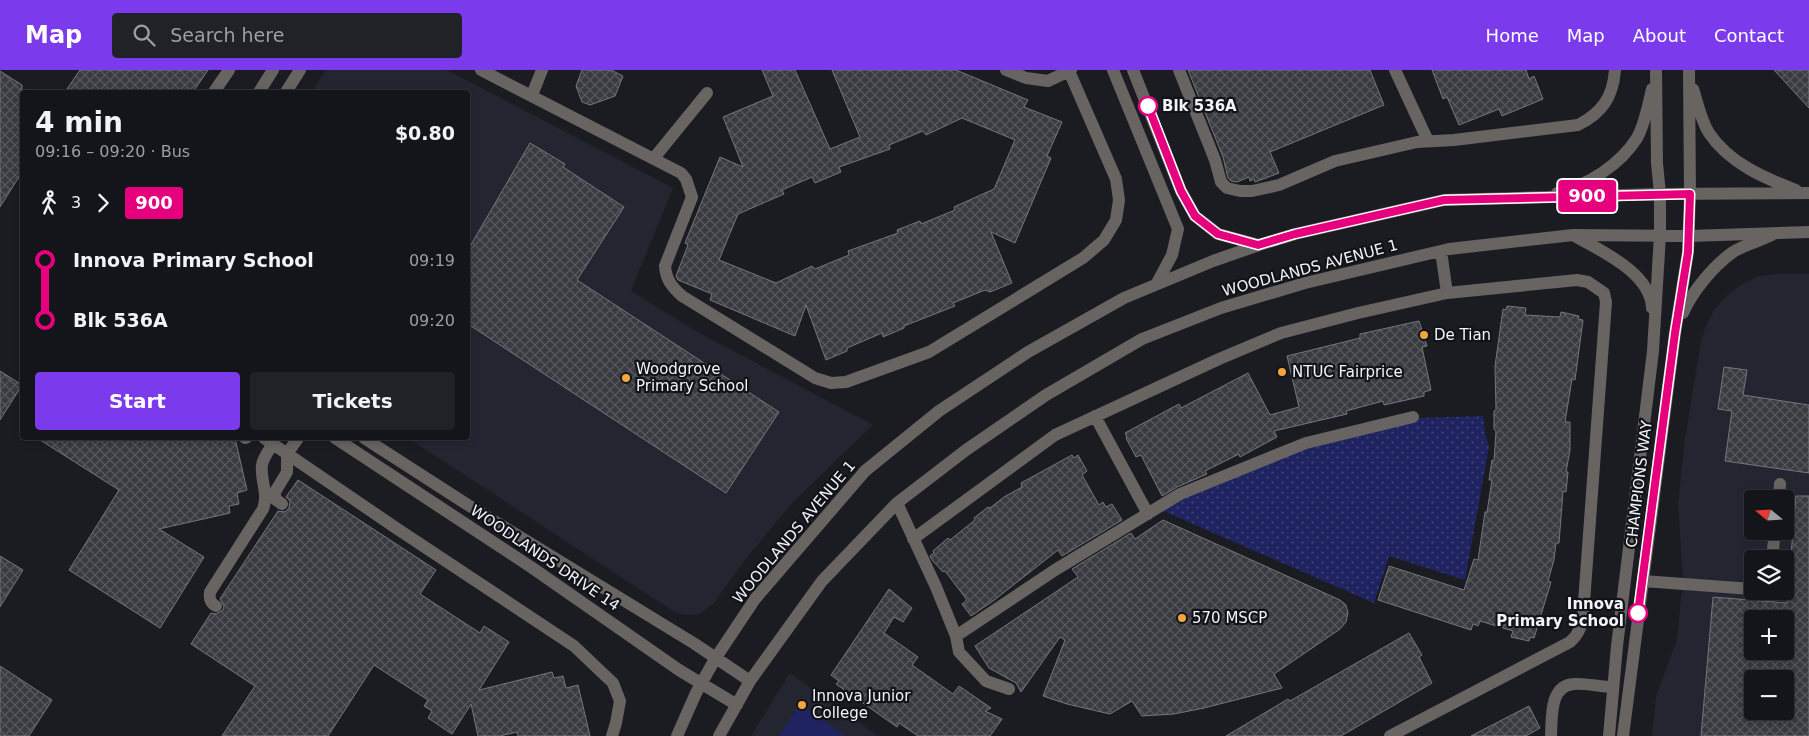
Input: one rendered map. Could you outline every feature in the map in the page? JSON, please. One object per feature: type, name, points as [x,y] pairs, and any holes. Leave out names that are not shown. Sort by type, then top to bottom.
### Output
[{"type":"street","points":[[215,90],[229,70]]},
{"type":"street","points":[[260,90],[273,70]]},
{"type":"street","points":[[287,90],[300,70]]},
{"type":"street","points":[[481,70],[681,173],[686,179],[692,197],[665,266],[666,276],[672,287],[682,296],[815,378],[831,383],[846,382],[929,352],[1084,258],[1104,240],[1116,220],[1119,200],[1116,179],[1070,70],[1048,81],[1026,78],[1006,70]]},
{"type":"street","points":[[532,95],[542,70]]},
{"type":"street","points":[[1113,70],[1178,229],[1172,255],[1157,283]]},
{"type":"street","points":[[1133,70],[1181,191],[1195,216],[1218,234],[1258,245]]},
{"type":"street","points":[[1179,70],[1215,160],[1221,182],[1227,188],[1252,191],[1279,185],[1335,161],[1417,142],[1454,140],[1578,126],[1592,118],[1608,99],[1615,70]]},
{"type":"street","points":[[1396,70],[1428,141]]},
{"type":"street","points":[[1543,197],[1565,191],[1594,177],[1618,162],[1637,137],[1645,117],[1655,70]]},
{"type":"street","name":"CHAMPIONS WAY","points":[[1609,736],[1617,646],[1653,351],[1660,235],[1655,70]]},
{"type":"street","points":[[1689,74],[1702,119],[1708,132],[1717,143],[1747,168],[1770,180],[1807,193]]},
{"type":"street","name":"CHAMPIONS WAY","points":[[1623,736],[1675,333],[1688,252],[1690,194],[1689,74]]},
{"type":"street","points":[[654,158],[706,93]]},
{"type":"street","name":"WOODLANDS AVENUE 1","points":[[677,736],[701,683],[715,658],[755,600],[865,471],[939,411],[1028,352],[1124,298],[1157,283],[1258,245],[1295,234],[1444,200],[1660,194],[1807,193]]},
{"type":"street","points":[[1675,333],[1690,298],[1705,278],[1734,251],[1779,232]]},
{"type":"street","name":"WOODLANDS AVENUE 1","points":[[719,736],[750,681],[822,581],[897,503],[966,450],[1046,395],[1142,339],[1221,308],[1306,283],[1441,251],[1573,234],[1689,236],[1809,232]]},
{"type":"street","points":[[1573,234],[1630,269],[1642,282],[1652,304],[1653,351]]},
{"type":"street","points":[[1441,251],[1447,293]]},
{"type":"street","points":[[913,538],[1055,435],[1281,333],[1447,293],[1577,280],[1588,282],[1604,293],[1606,302],[1583,616],[1580,630],[1577,636],[1570,642],[1390,736]]},
{"type":"street","points":[[1095,416],[1148,514]]},
{"type":"street","points":[[956,636],[1055,570],[1180,494],[1306,443],[1413,417]]},
{"type":"street","points":[[282,504],[275,499],[275,492],[287,472],[287,454],[297,440]]},
{"type":"street","name":"WOODLANDS DRIVE 14","points":[[339,440],[531,566],[680,670],[737,705]]},
{"type":"street","name":"WOODLANDS DRIVE 14","points":[[367,440],[468,505],[695,644],[750,681]]},
{"type":"street","points":[[216,606],[212,604],[210,592],[266,502],[262,466],[268,441],[574,646],[613,684],[620,701],[612,736]]},
{"type":"street","points":[[1779,490],[1780,484]]},
{"type":"street","points":[[897,503],[936,587],[956,636],[958,652],[986,681],[1009,689]]},
{"type":"street","points":[[1643,582],[1744,588]]},
{"type":"street","points":[[1551,736],[1554,703],[1559,691],[1565,686],[1574,684],[1613,687]]},
{"type":"shaded area","name":"Woodgrove Primary School","points":[[326,70],[447,70],[673,188],[631,291],[694,330],[873,425],[791,504],[745,560],[714,603],[700,614],[687,615],[676,613],[411,440],[470,440],[470,90],[313,90]]},
{"type":"shaded area","points":[[1809,274],[1809,736],[1652,736],[1656,696],[1677,640],[1683,579],[1678,504],[1685,439],[1701,341],[1714,310],[1727,295],[1742,284],[1759,276]]},
{"type":"shaded area","points":[[1483,416],[1485,434],[1489,446],[1465,580],[1389,556],[1374,603],[1159,509],[1307,445],[1413,418]]},
{"type":"shaded area","name":"Innova Junior College","points":[[790,673],[878,736],[751,736]]},
{"type":"shaded area","points":[[800,704],[845,736],[779,736]]},
{"type":"building","points":[[80,70],[208,70],[194,90],[66,90]]},
{"type":"building","points":[[582,70],[611,70],[623,76],[615,96],[590,105],[582,102],[576,86]]},
{"type":"building","points":[[762,70],[795,70],[830,149],[860,137],[832,70],[956,70],[1028,100],[1024,107],[1062,122],[1047,156],[1051,158],[1015,243],[991,232],[1012,283],[990,292],[985,290],[953,303],[955,306],[904,326],[904,328],[883,337],[882,333],[847,348],[847,351],[826,360],[806,305],[795,336],[710,300],[712,294],[678,280],[676,276],[688,245],[685,243],[720,157],[743,167],[723,117],[773,96]],"holes":[[[962,118],[1015,140],[994,189],[954,207],[955,210],[921,224],[920,221],[897,230],[898,233],[848,251],[849,255],[815,269],[812,266],[776,283],[719,260],[738,214],[784,194],[782,190],[812,177],[815,183],[841,172],[839,167],[890,149],[889,145],[923,131],[926,135]]]},
{"type":"building","points":[[1188,70],[1370,70],[1384,105],[1270,152],[1279,173],[1255,182],[1254,179],[1250,181],[1249,177],[1237,182],[1231,181],[1228,178],[1223,157]]},
{"type":"building","points":[[1432,70],[1526,70],[1529,79],[1534,76],[1543,99],[1502,116],[1499,109],[1459,125],[1447,97],[1443,99]]},
{"type":"building","points":[[1774,70],[1809,70],[1809,108]]},
{"type":"building","points":[[0,71],[22,85],[22,90],[20,90],[20,175],[0,207]]},
{"type":"building","points":[[530,143],[565,164],[563,167],[624,207],[577,280],[779,412],[726,493],[470,325],[470,247]]},
{"type":"building","points":[[1507,306],[1526,308],[1525,315],[1560,317],[1561,312],[1579,316],[1578,319],[1583,320],[1575,380],[1572,379],[1565,422],[1570,422],[1570,450],[1566,472],[1568,472],[1566,492],[1563,491],[1559,543],[1556,543],[1554,560],[1548,581],[1551,582],[1534,638],[1530,637],[1529,641],[1511,637],[1513,631],[1480,621],[1478,626],[1473,624],[1471,630],[1378,600],[1389,566],[1464,590],[1474,559],[1478,560],[1492,480],[1489,480],[1492,460],[1494,461],[1496,431],[1494,429],[1494,411],[1496,410],[1495,366],[1503,309],[1506,310]]},
{"type":"building","points":[[1419,321],[1427,346],[1422,347],[1431,390],[1424,392],[1424,396],[1384,405],[1383,401],[1346,411],[1347,414],[1274,431],[1277,437],[1240,457],[1239,454],[1205,471],[1207,474],[1162,496],[1141,455],[1136,457],[1126,438],[1125,433],[1179,404],[1181,408],[1248,373],[1270,415],[1299,407],[1287,356],[1360,338],[1360,334]]},
{"type":"building","points":[[1724,367],[1747,370],[1743,395],[1809,405],[1809,473],[1725,461],[1732,411],[1718,409]]},
{"type":"building","points":[[0,371],[20,384],[20,388],[0,420]]},
{"type":"building","points":[[40,440],[235,440],[247,490],[237,493],[239,504],[229,506],[230,513],[159,529],[204,557],[160,628],[69,570],[119,490]]},
{"type":"building","points":[[1072,455],[1074,458],[1078,455],[1087,471],[1082,475],[1099,505],[1103,502],[1106,507],[1112,504],[1122,520],[1062,556],[1058,550],[971,616],[962,604],[967,600],[945,571],[943,572],[932,560],[930,556],[934,553],[933,551],[948,538],[950,540],[975,520],[974,518],[988,507],[990,508],[1004,497],[1022,487],[1021,483]]},
{"type":"building","points":[[298,480],[436,570],[420,594],[480,633],[484,626],[509,642],[479,690],[552,672],[554,678],[563,676],[566,688],[578,685],[590,736],[518,736],[517,732],[500,736],[478,736],[471,704],[452,734],[428,718],[432,711],[424,706],[428,700],[374,665],[328,736],[222,736],[255,686],[191,644],[211,613],[216,614],[223,610],[224,606],[220,599],[278,511],[285,512],[289,508],[290,501],[286,497]]},
{"type":"building","points":[[1796,496],[1809,496],[1809,736],[1701,736],[1713,597],[1787,603],[1787,600],[1794,600],[1794,550],[1791,550],[1792,540],[1794,540]]},
{"type":"building","name":"570 MSCP","points":[[1163,520],[1340,600],[1346,605],[1348,613],[1346,622],[1340,629],[1274,674],[1282,688],[1174,714],[1142,716],[1132,701],[1110,714],[1043,696],[1065,640],[1060,637],[1021,692],[1016,683],[989,668],[975,646],[1078,577],[1072,569],[1131,533],[1135,539]]},
{"type":"building","points":[[0,556],[23,570],[0,607]]},
{"type":"building","points":[[889,589],[912,608],[903,622],[894,617],[884,633],[918,657],[912,665],[953,694],[959,686],[991,708],[985,711],[1002,719],[990,736],[918,736],[899,723],[897,727],[836,684],[839,681],[831,675]]},
{"type":"building","points":[[1409,633],[1422,655],[1419,657],[1432,683],[1341,736],[1226,736],[1288,699],[1290,701]]},
{"type":"building","points":[[0,666],[52,700],[29,736],[0,736]]},
{"type":"building","points":[[1529,706],[1540,728],[1526,736],[1471,736]]},
{"type":"bus line","name":"900","points":[[1148,106],[1181,191],[1195,216],[1218,234],[1258,245],[1295,234],[1444,200],[1690,194],[1688,252],[1675,333],[1638,613]]},
{"type":"place","name":"Blk 536A","points":[[1148,106]]},
{"type":"place","name":"De Tian","points":[[1424,335]]},
{"type":"place","name":"NTUC Fairprice","points":[[1282,372]]},
{"type":"place","name":"Woodgrove Primary School","points":[[626,378]]},
{"type":"place","name":"Innova Primary School","points":[[1638,613]]},
{"type":"place","name":"570 MSCP","points":[[1182,618]]},
{"type":"place","name":"Innova Junior College","points":[[802,705]]}]
